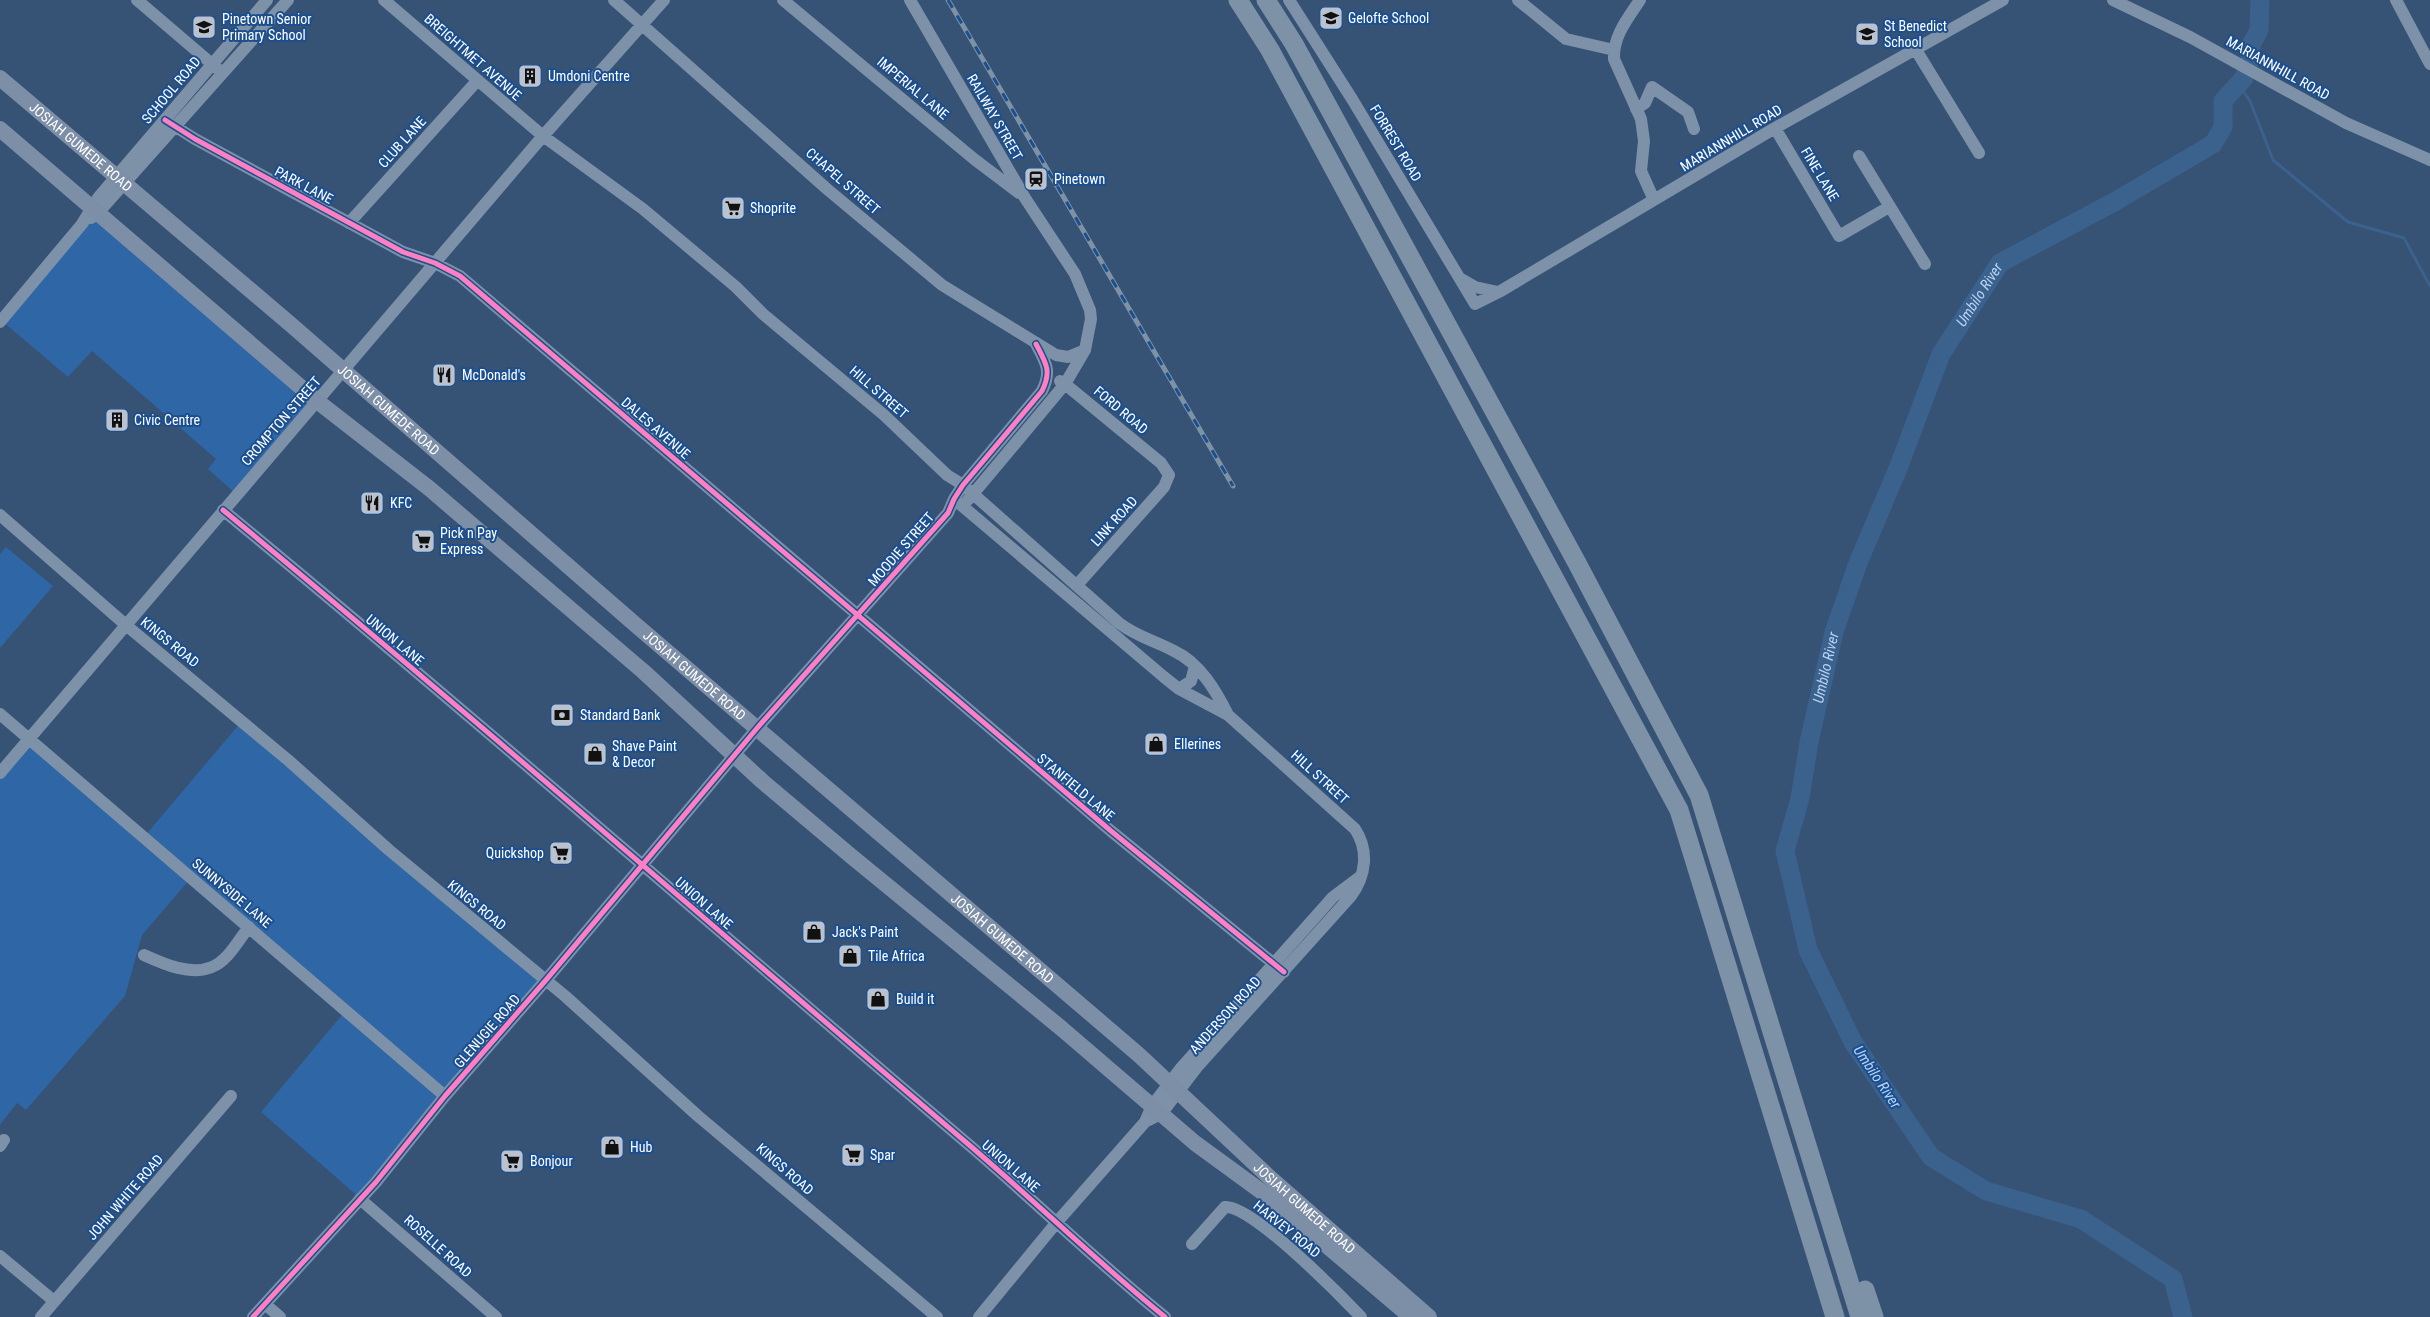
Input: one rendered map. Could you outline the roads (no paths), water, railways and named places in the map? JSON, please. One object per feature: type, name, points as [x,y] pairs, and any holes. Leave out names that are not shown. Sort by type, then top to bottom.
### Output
[{"type":"highway","points":[[1238,0],[1275,58],[1673,796],[1757,1060],[1835,1317]]},
{"type":"highway","points":[[1266,0],[1294,44],[1563,537],[1699,795],[1801,1120],[1860,1317]]},
{"type":"highway","points":[[1757,1060],[1827,1317]]},
{"type":"highway","points":[[1801,1120],[1829,1182],[1874,1317]]},
{"type":"main road","name":"JOSIAH GUMEDE ROAD","points":[[0,78],[1175,1087],[1269,1177],[1429,1317]]},
{"type":"main road","name":"JOSIAH GUMEDE ROAD","points":[[0,129],[317,401],[430,489],[644,672],[734,756],[1195,1143],[1273,1200],[1411,1317]]},
{"type":"street","points":[[137,0],[223,74]]},
{"type":"street","name":"SCHOOL ROAD","points":[[0,322],[82,224],[121,181],[169,123],[212,64],[267,0]]},
{"type":"street","name":"SCHOOL ROAD","points":[[169,123],[223,74],[288,0]]},
{"type":"street","name":"BREIGHTMET AVENUE","points":[[384,0],[476,81],[543,136]]},
{"type":"street","name":"CHAPEL STREET","points":[[614,0],[827,189],[942,284],[1036,344],[1062,356],[1074,356],[1084,350]]},
{"type":"street","name":"CROMPTON STREET","points":[[0,773],[543,136],[643,26],[664,0]]},
{"type":"street","name":"IMPERIAL LANE","points":[[783,0],[974,159],[1025,198]]},
{"type":"street","name":"RAILWAY STREET","points":[[910,0],[1025,198],[1075,274],[1090,310],[1090,332],[1084,350],[1066,384]]},
{"type":"street","name":"FORREST ROAD","points":[[1289,0],[1352,98],[1475,304]]},
{"type":"street","points":[[1518,0],[1566,39],[1614,50]]},
{"type":"street","points":[[1640,0],[1619,34],[1614,50],[1618,69],[1643,128],[1641,170],[1654,200]]},
{"type":"street","name":"MARIANNHILL ROAD","points":[[1475,304],[1499,292],[1775,128],[1916,50],[1952,35],[2003,0]]},
{"type":"street","name":"MARIANNHILL ROAD","points":[[2112,0],[2231,59],[2346,123],[2430,160]]},
{"type":"street","points":[[2396,0],[2430,64]]},
{"type":"street","points":[[1916,50],[1979,154]]},
{"type":"street","name":"CLUB LANE","points":[[349,223],[476,81]]},
{"type":"street","points":[[1636,109],[1645,103],[1652,87],[1688,112],[1694,130]]},
{"type":"street","name":"PARK LANE","points":[[169,123],[403,252],[435,263]]},
{"type":"street","name":"FINE LANE","points":[[1775,128],[1839,236],[1889,207]]},
{"type":"street","name":"HILL STREET","points":[[543,136],[643,209],[736,287],[793,339],[858,393],[947,475],[963,485],[1135,635],[1176,651],[1196,666],[1213,688],[1228,715]]},
{"type":"street","points":[[1859,156],[1925,264]]},
{"type":"street","name":"DALES AVENUE","points":[[435,263],[467,283],[858,615]]},
{"type":"street","points":[[1459,278],[1474,287],[1499,292]]},
{"type":"street","points":[[958,503],[963,485],[1038,396],[1048,376],[1047,367],[1036,344]]},
{"type":"street","name":"FORD ROAD","points":[[1048,376],[1066,384],[1161,463],[1169,475]]},
{"type":"street","name":"MOODIE STREET","points":[[734,756],[948,513],[958,503],[973,494],[1066,384]]},
{"type":"street","name":"LINK ROAD","points":[[1077,585],[1164,487],[1169,475]]},
{"type":"street","name":"HILL STREET","points":[[958,503],[1179,689],[1228,715],[1355,829],[1363,844],[1364,864],[1361,876]]},
{"type":"street","name":"UNION LANE","points":[[224,510],[705,917],[731,942],[1057,1222],[1115,1277],[1165,1317]]},
{"type":"street","name":"KINGS ROAD","points":[[0,515],[127,626],[203,687],[336,801],[389,850],[546,980],[704,1122],[938,1317]]},
{"type":"street","name":"STANFIELD LANE","points":[[858,615],[1111,831],[1220,922],[1279,968]]},
{"type":"street","points":[[1179,689],[1191,680],[1196,666]]},
{"type":"street","name":"SUNNYSIDE LANE","points":[[0,714],[445,1096]]},
{"type":"street","name":"GLENUGIE ROAD","points":[[253,1317],[360,1199],[734,756]]},
{"type":"street","name":"ANDERSON ROAD","points":[[978,1317],[1057,1222],[1279,968],[1351,896],[1361,876]]},
{"type":"street","points":[[144,955],[174,968],[212,967],[221,961],[249,926]]},
{"type":"street","name":"JOHN WHITE ROAD","points":[[41,1317],[231,1096]]},
{"type":"street","name":"ROSELLE ROAD","points":[[360,1199],[496,1317]]},
{"type":"street","name":"HARVEY ROAD","points":[[1192,1244],[1225,1207],[1238,1209],[1292,1250],[1362,1317]]},
{"type":"street","points":[[0,1256],[54,1301]]},
{"type":"street","points":[[265,1304],[280,1317]]},
{"type":"waterway","name":"Umbilo River","points":[[2183,1317],[2173,1279],[2081,1219],[1986,1191],[1931,1157],[1853,1042],[1808,950],[1785,851],[1800,798],[1809,742],[1834,632],[1858,563],[1899,466],[1941,354],[2000,263],[2114,202],[2213,144],[2223,127],[2223,101],[2244,78],[2251,55],[2251,45],[2259,30],[2260,0]]},
{"type":"waterway","points":[[2244,78],[2242,89],[2250,101],[2273,160],[2348,222],[2404,238],[2430,286]]},
{"type":"railway","points":[[948,0],[1233,486]]},
{"type":"place","name":"Gelofte School","points":[[1331,18]]},
{"type":"place","name":"Pinetown Senior Primary School","points":[[204,27]]},
{"type":"place","name":"St Benedict School","points":[[1867,34]]},
{"type":"place","name":"Umdoni Centre","points":[[530,76]]},
{"type":"place","name":"Pinetown","points":[[1036,179]]},
{"type":"place","name":"Shoprite","points":[[733,208]]},
{"type":"place","name":"McDonald's","points":[[444,375]]},
{"type":"place","name":"Civic Centre","points":[[117,420]]},
{"type":"place","name":"KFC","points":[[372,503]]},
{"type":"place","name":"Pick n Pay Express","points":[[423,541]]},
{"type":"place","name":"Standard Bank","points":[[562,715]]},
{"type":"place","name":"Ellerines","points":[[1156,744]]},
{"type":"place","name":"Shave Paint & Decor","points":[[595,754]]},
{"type":"place","name":"Quickshop","points":[[561,853]]},
{"type":"place","name":"Jack's Paint","points":[[814,932]]},
{"type":"place","name":"Tile Africa","points":[[850,956]]},
{"type":"place","name":"Build it","points":[[878,999]]},
{"type":"place","name":"Hub","points":[[612,1147]]},
{"type":"place","name":"Spar","points":[[853,1155]]},
{"type":"place","name":"Bonjour","points":[[512,1161]]}]
